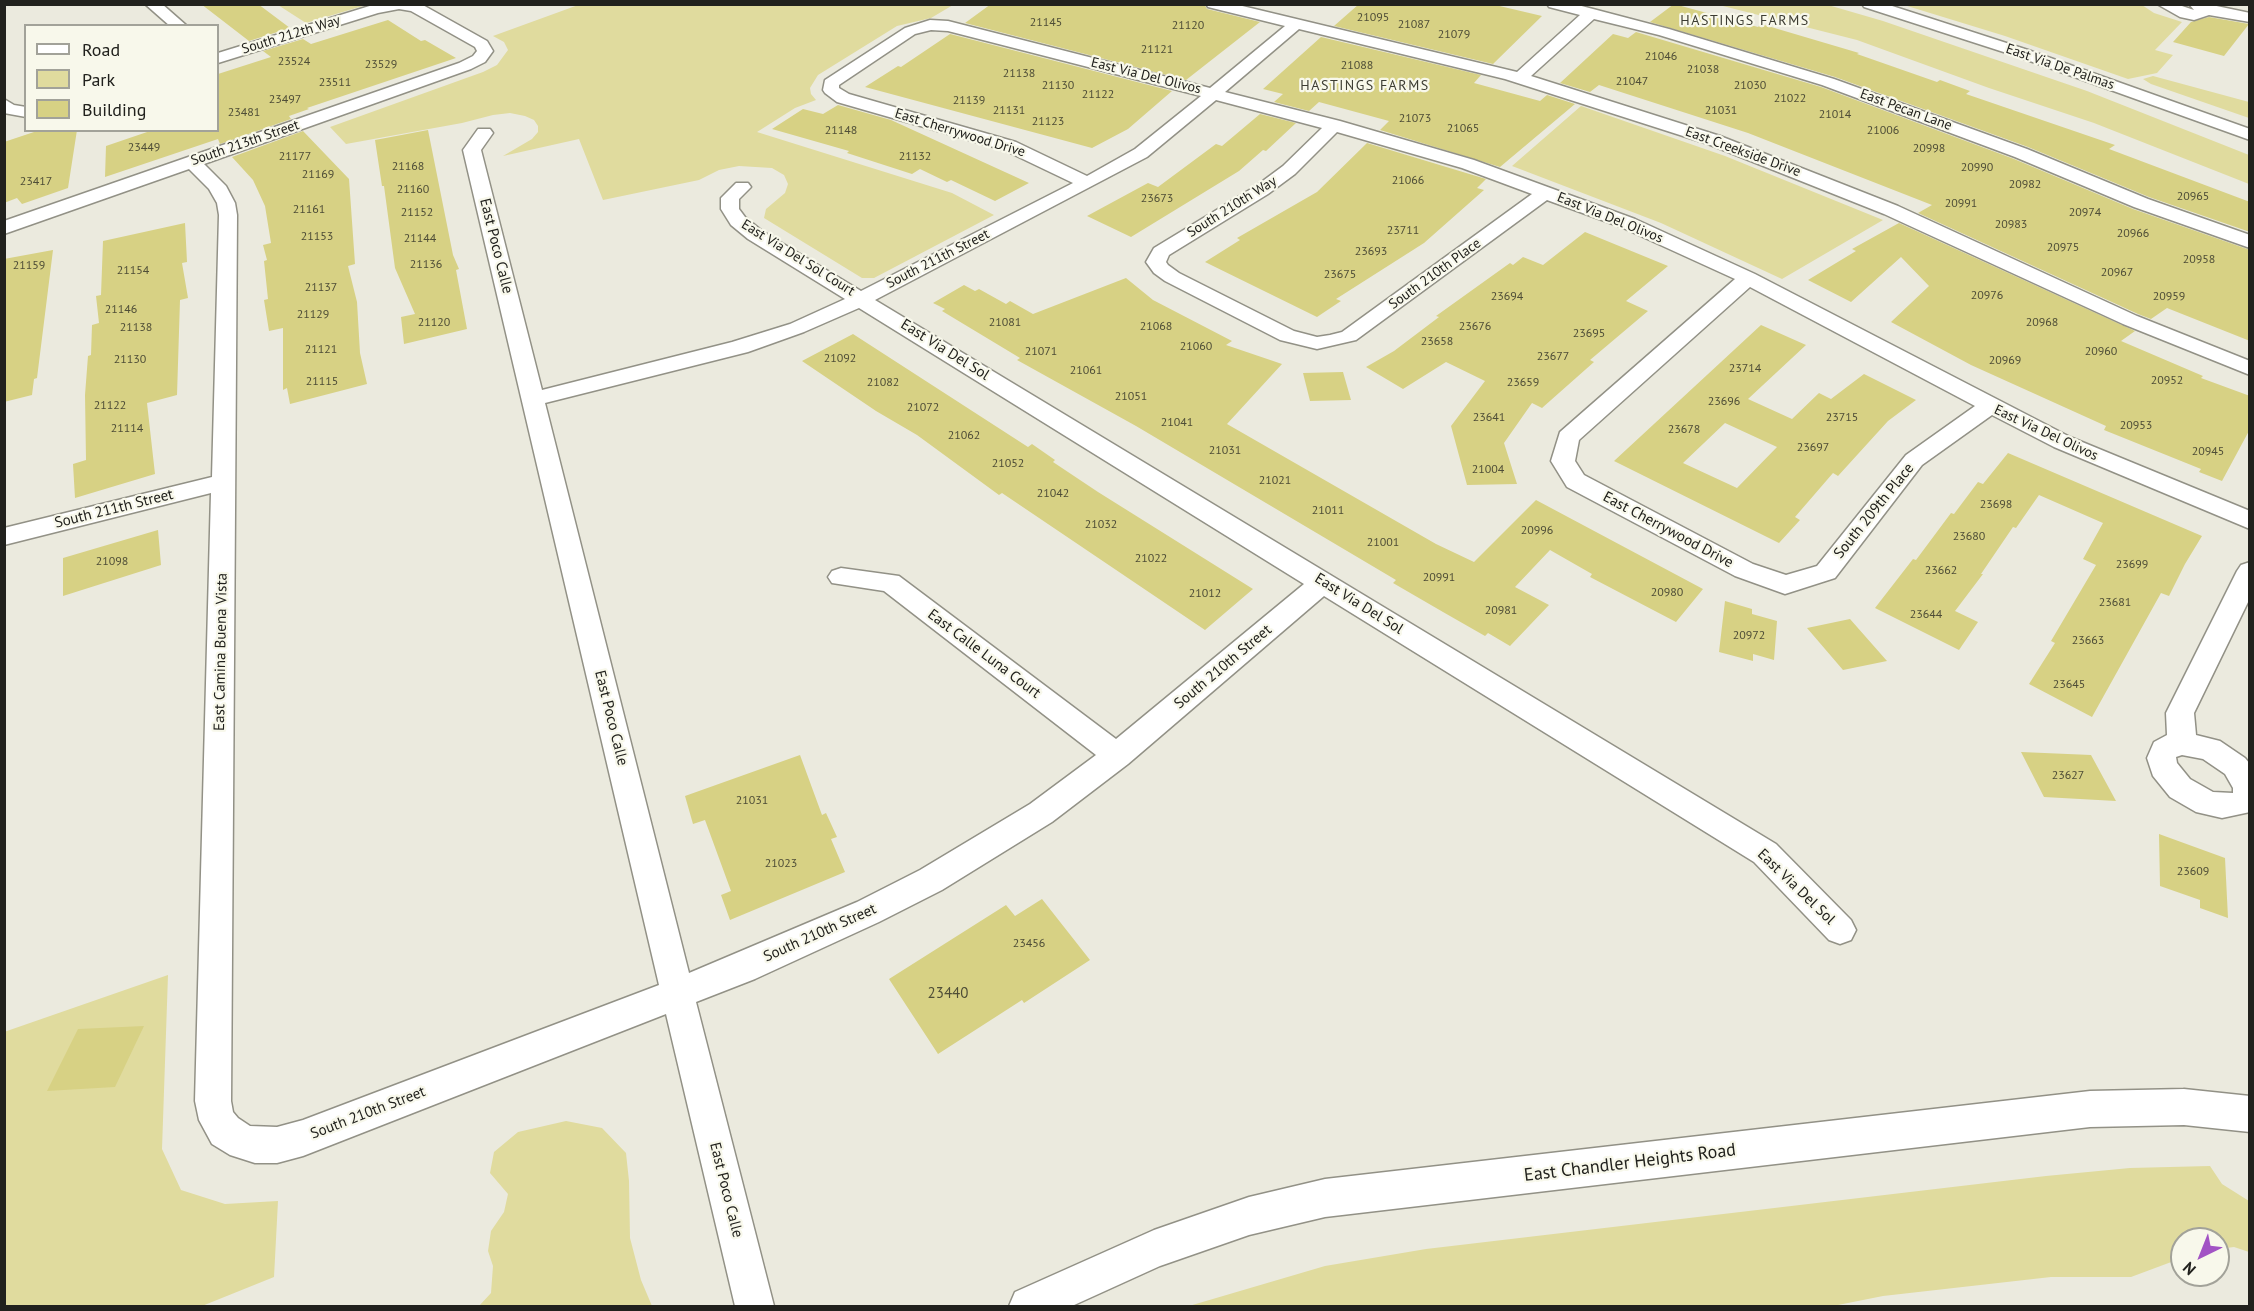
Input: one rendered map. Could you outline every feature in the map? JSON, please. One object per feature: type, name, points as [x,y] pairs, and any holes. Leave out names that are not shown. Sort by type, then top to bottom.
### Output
[{"type":"street","points":[[152,4],[177,24]]},
{"type":"street","name":"East Creekside Drive","points":[[1213,4],[1520,78],[1642,116],[1768,160],[1891,210],[2130,320],[2250,369]]},
{"type":"street","name":"East Pecan Lane","points":[[1554,4],[1664,32],[1828,82],[2022,153],[2141,203],[2250,242]]},
{"type":"street","name":"East Via De Palmas","points":[[1869,4],[2032,57],[2250,135]]},
{"type":"street","points":[[2164,4],[2173,11],[2187,15],[2203,14],[2200,7]]},
{"type":"street","name":"South 213th Street","points":[[4,228],[465,66],[484,55],[484,48],[481,44],[449,25],[415,7],[399,5]]},
{"type":"street","name":"South 212th Way","points":[[219,56],[376,9],[399,5]]},
{"type":"street","points":[[2200,7],[2250,18]]},
{"type":"street","points":[[1520,78],[1591,13]]},
{"type":"street","name":"South 211th Street","points":[[533,399],[740,347],[797,327],[862,299],[1087,183],[1158,141],[1296,24]]},
{"type":"street","name":"East Via Del Olivos","points":[[831,90],[831,83],[910,31],[930,26],[948,26],[1214,93],[1459,161],[1628,224],[1748,278],[1989,406],[2092,456],[2250,521]]},
{"type":"street","name":"East Cherrywood Drive","points":[[831,90],[843,98],[1010,146],[1087,183]]},
{"type":"street","points":[[4,104],[9,108],[24,112]]},
{"type":"street","name":"South 210th Way","points":[[1317,343],[1287,336],[1172,278],[1156,262],[1161,252],[1171,244],[1262,190],[1289,170],[1334,125]]},
{"type":"street","name":"East Poco Calle","points":[[484,133],[472,150],[754,1306]]},
{"type":"street","name":"East Camina Buena Vista","points":[[192,162],[217,186],[226,203],[228,215],[213,1101],[217,1120],[225,1131],[243,1142]]},
{"type":"street","name":"East Via Del Sol Court","points":[[742,187],[730,198],[730,209],[738,221],[755,235],[862,299]]},
{"type":"street","name":"South 210th Place","points":[[1317,343],[1349,336],[1546,192]]},
{"type":"street","name":"East Cherrywood Drive","points":[[1748,278],[1568,437],[1563,460],[1575,481],[1744,570],[1785,585]]},
{"type":"street","name":"East Via Del Sol","points":[[862,299],[1765,853],[1840,930]]},
{"type":"street","name":"South 209th Place","points":[[1785,585],[1826,572],[1914,460],[1989,406]]},
{"type":"street","name":"South 211th Street","points":[[4,537],[223,482]]},
{"type":"street","points":[[2182,744],[2180,712],[2250,571]]},
{"type":"street","name":"East Calle Luna Court","points":[[841,577],[890,582],[1118,756]]},
{"type":"street","name":"South 210th Street","points":[[243,1142],[255,1145],[277,1145],[303,1138],[802,943],[931,880],[1041,813],[1118,756],[1323,582]]},
{"type":"street","name":"East Chandler Heights Road","points":[[1029,1306],[1154,1249],[1249,1216],[1324,1198],[2090,1109],[2184,1107],[2250,1114]]},
{"type":"green space","points":[[581,4],[953,5],[931,18],[897,26],[818,75],[810,88],[816,100],[795,108],[757,132],[952,193],[994,215],[874,278],[862,278],[764,218],[766,209],[785,193],[788,184],[784,175],[772,168],[739,166],[719,170],[699,180],[603,200],[579,139],[503,156],[532,139],[538,132],[538,126],[534,120],[525,116],[510,113],[493,115],[462,123],[346,144],[330,127],[483,72],[497,65],[508,50],[504,42],[493,36]]},
{"type":"green space","points":[[278,5],[366,5],[306,23]]},
{"type":"green space","points":[[1719,5],[1828,5],[1883,21],[2087,91],[2249,155],[2249,184],[2094,123],[1857,40]]},
{"type":"green space","points":[[1904,5],[2142,5],[2154,13],[2182,22],[2155,50],[2173,55],[2157,73],[2128,79],[2005,36]]},
{"type":"green space","points":[[2153,76],[2249,102],[2249,118],[2151,84],[2143,79]]},
{"type":"green space","points":[[1581,106],[1725,156],[1883,220],[1782,279],[1661,223],[1512,166]]},
{"type":"green space","points":[[168,975],[162,1149],[181,1190],[225,1204],[278,1201],[274,1277],[202,1306],[5,1306],[4,1032]]},
{"type":"green space","points":[[566,1121],[602,1128],[626,1153],[630,1238],[641,1280],[652,1306],[479,1306],[491,1293],[493,1266],[488,1251],[491,1231],[504,1212],[508,1194],[490,1173],[494,1152],[518,1132]]},
{"type":"green space","points":[[2210,1166],[2222,1184],[2249,1201],[2249,1252],[2230,1248],[2230,1227],[2170,1227],[2170,1262],[2131,1277],[2051,1277],[1883,1296],[1833,1306],[1189,1306],[1325,1266],[1426,1249],[2130,1168]]},
{"type":"building","points":[[201,4],[258,4],[290,28],[249,41]]},
{"type":"building","points":[[991,4],[1204,4],[1207,9],[1260,22],[1186,80],[965,23]]},
{"type":"building","points":[[1359,4],[1491,4],[1542,16],[1493,64],[1334,26]]},
{"type":"building","points":[[1674,4],[1758,27],[1761,24],[1859,53],[1857,54],[1970,91],[1966,94],[2115,145],[2109,149],[2250,202],[2250,232],[2149,197],[2028,147],[1835,77],[1650,22]]},
{"type":"building","points":[[2209,17],[2249,24],[2224,56],[2173,42],[2191,22]]},
{"type":"building","points":[[388,20],[421,41],[425,40],[456,58],[307,108],[309,109],[289,116],[291,119],[220,144],[218,139],[105,177],[106,146],[147,132],[219,132],[219,74],[271,57],[263,51],[303,39],[311,44]]},
{"type":"building","points":[[1636,32],[1821,87],[2014,159],[2133,209],[2250,250],[2250,341],[2167,308],[2151,319],[2138,314],[1918,213],[1932,205],[1748,133],[1599,85],[1590,92],[1560,83],[1613,34],[1628,38]]},
{"type":"building","points":[[950,34],[1172,91],[1128,129],[1092,148],[865,87],[898,66],[901,67]]},
{"type":"building","points":[[1321,37],[1481,75],[1474,83],[1540,101],[1547,95],[1575,104],[1500,167],[1380,130],[1389,121],[1319,102],[1309,111],[1274,102],[1283,94],[1263,89]]},
{"type":"building","points":[[838,105],[891,120],[1029,183],[995,201],[951,180],[947,182],[920,169],[912,174],[847,153],[849,151],[772,129],[803,109],[823,114]]},
{"type":"building","points":[[1260,114],[1296,123],[1266,151],[1263,150],[1239,171],[1131,237],[1087,216],[1148,183],[1158,187],[1216,144],[1222,146]]},
{"type":"building","points":[[428,130],[453,255],[459,269],[456,270],[467,329],[404,344],[401,317],[415,314],[395,268],[375,140]]},
{"type":"building","points":[[303,131],[349,179],[355,264],[348,266],[357,302],[360,353],[367,384],[290,404],[287,388],[283,390],[283,328],[269,331],[264,300],[268,299],[264,261],[267,260],[263,245],[271,243],[265,206],[253,180],[232,157]]},
{"type":"building","points":[[34,132],[77,132],[68,188],[22,204],[17,198],[4,203],[4,142]]},
{"type":"building","points":[[1367,143],[1486,179],[1477,188],[1484,190],[1424,243],[1336,299],[1341,301],[1317,317],[1205,262],[1240,240],[1237,238],[1317,192]]},
{"type":"building","points":[[185,223],[187,262],[182,263],[188,298],[180,300],[177,395],[147,403],[155,474],[75,498],[73,464],[86,460],[85,395],[88,356],[91,355],[92,325],[99,323],[96,296],[101,295],[103,241]]},
{"type":"building","points":[[1899,223],[2135,331],[2121,341],[2203,376],[2201,378],[2250,396],[2250,429],[2222,481],[2199,472],[2201,469],[2104,430],[2106,426],[1971,365],[1891,322],[1929,286],[1901,257],[1851,302],[1808,280],[1856,251],[1852,249]]},
{"type":"building","points":[[1585,232],[1668,266],[1626,301],[1648,311],[1590,360],[1594,362],[1542,408],[1532,403],[1504,443],[1517,484],[1467,485],[1451,426],[1485,381],[1446,362],[1403,389],[1366,367],[1394,351],[1439,317],[1436,316],[1510,263],[1513,265],[1523,257],[1543,265]]},
{"type":"building","points":[[53,250],[37,378],[34,379],[32,395],[4,402],[4,259]]},
{"type":"building","points":[[1126,278],[1153,300],[1232,341],[1226,345],[1282,364],[1227,424],[1436,544],[1474,562],[1536,500],[1703,589],[1676,622],[1590,577],[1592,574],[1550,550],[1515,587],[1549,605],[1510,646],[1488,633],[1485,636],[1393,583],[1396,580],[1136,426],[1017,360],[1020,358],[942,311],[945,309],[933,303],[964,285],[975,291],[979,289],[1006,304],[1010,301],[1033,314]]},
{"type":"building","points":[[1761,325],[1806,345],[1748,399],[1792,419],[1819,393],[1831,399],[1864,374],[1916,400],[1888,421],[1838,476],[1833,473],[1795,517],[1800,520],[1779,543],[1614,461]],"holes":[[[1725,423],[1777,447],[1737,488],[1683,463]]]},
{"type":"building","points":[[853,334],[1028,447],[1032,444],[1055,460],[1053,462],[1098,492],[1253,589],[1205,630],[1002,493],[999,495],[917,435],[876,411],[802,361]]},
{"type":"building","points":[[1343,372],[1351,400],[1310,401],[1303,373]]},
{"type":"building","points":[[2008,453],[2202,536],[2169,596],[2161,593],[2092,717],[2029,684],[2055,643],[2051,641],[2096,565],[2083,559],[2103,523],[2039,495],[2016,528],[2013,527],[1981,574],[1983,574],[1955,611],[1978,622],[1959,650],[1875,608],[1913,559],[1916,560],[1951,513],[1954,514],[1978,482],[1983,484]]},
{"type":"building","points":[[158,530],[161,565],[63,596],[63,558]]},
{"type":"building","points":[[1725,601],[1752,609],[1752,614],[1777,621],[1774,660],[1753,654],[1753,661],[1719,652]]},
{"type":"building","points":[[1850,619],[1887,661],[1843,670],[1807,628]]},
{"type":"building","points":[[2021,752],[2091,755],[2116,801],[2044,797]]},
{"type":"building","points":[[800,755],[822,815],[826,813],[837,837],[831,839],[845,872],[730,920],[721,895],[731,891],[705,820],[693,824],[685,796]]},
{"type":"building","points":[[2159,834],[2225,858],[2228,918],[2200,908],[2200,900],[2160,886]]},
{"type":"building","points":[[1042,899],[1090,960],[1024,1003],[1022,1000],[938,1054],[889,979],[1006,905],[1015,916]]},
{"type":"building","points":[[144,1026],[115,1087],[47,1091],[78,1029]]},
{"type":"district","name":"HASTINGS FARMS","points":[[1745,21]]},
{"type":"district","name":"HASTINGS FARMS","points":[[1365,86]]}]
